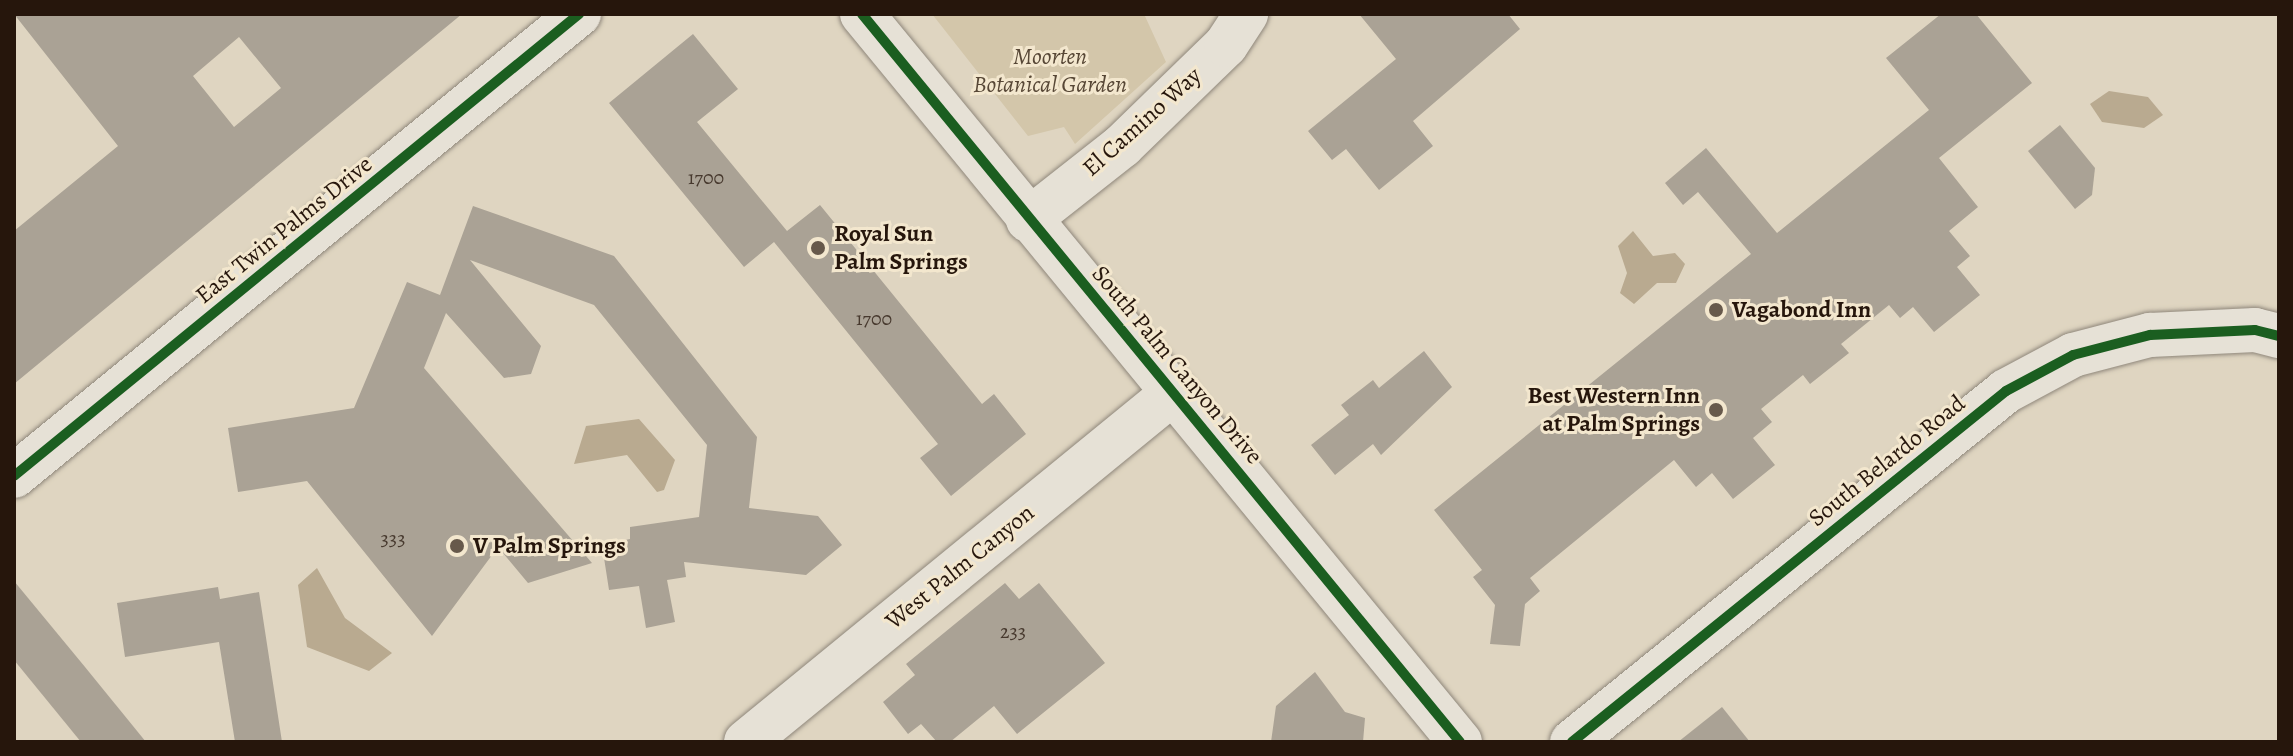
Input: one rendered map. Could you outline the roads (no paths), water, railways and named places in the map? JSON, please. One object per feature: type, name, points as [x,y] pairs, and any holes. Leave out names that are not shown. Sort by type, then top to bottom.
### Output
[{"type":"street","name":"East Twin Palms Drive","points":[[14,476],[579,14]]},
{"type":"street","name":"South Palm Canyon Drive","points":[[862,14],[1028,220],[1174,392],[1460,742]]},
{"type":"street","name":"El Camino Way","points":[[1028,220],[1122,146],[1226,45],[1246,14]]},
{"type":"street","name":"South Belardo Road","points":[[1572,742],[2006,391],[2073,355],[2150,335],[2255,330],[2279,336]]},
{"type":"street","name":"West Palm Canyon","points":[[746,742],[1174,392]]},
{"type":"place","name":"Royal Sun Palm Springs","points":[[818,248]]},
{"type":"place","name":"Vagabond Inn","points":[[1716,310]]},
{"type":"place","name":"Best Western Inn at Palm Springs","points":[[1716,410]]},
{"type":"place","name":"V Palm Springs","points":[[457,546]]},
{"type":"park label","name":"Moorten Botanical Garden","points":[[1050,71]]}]
